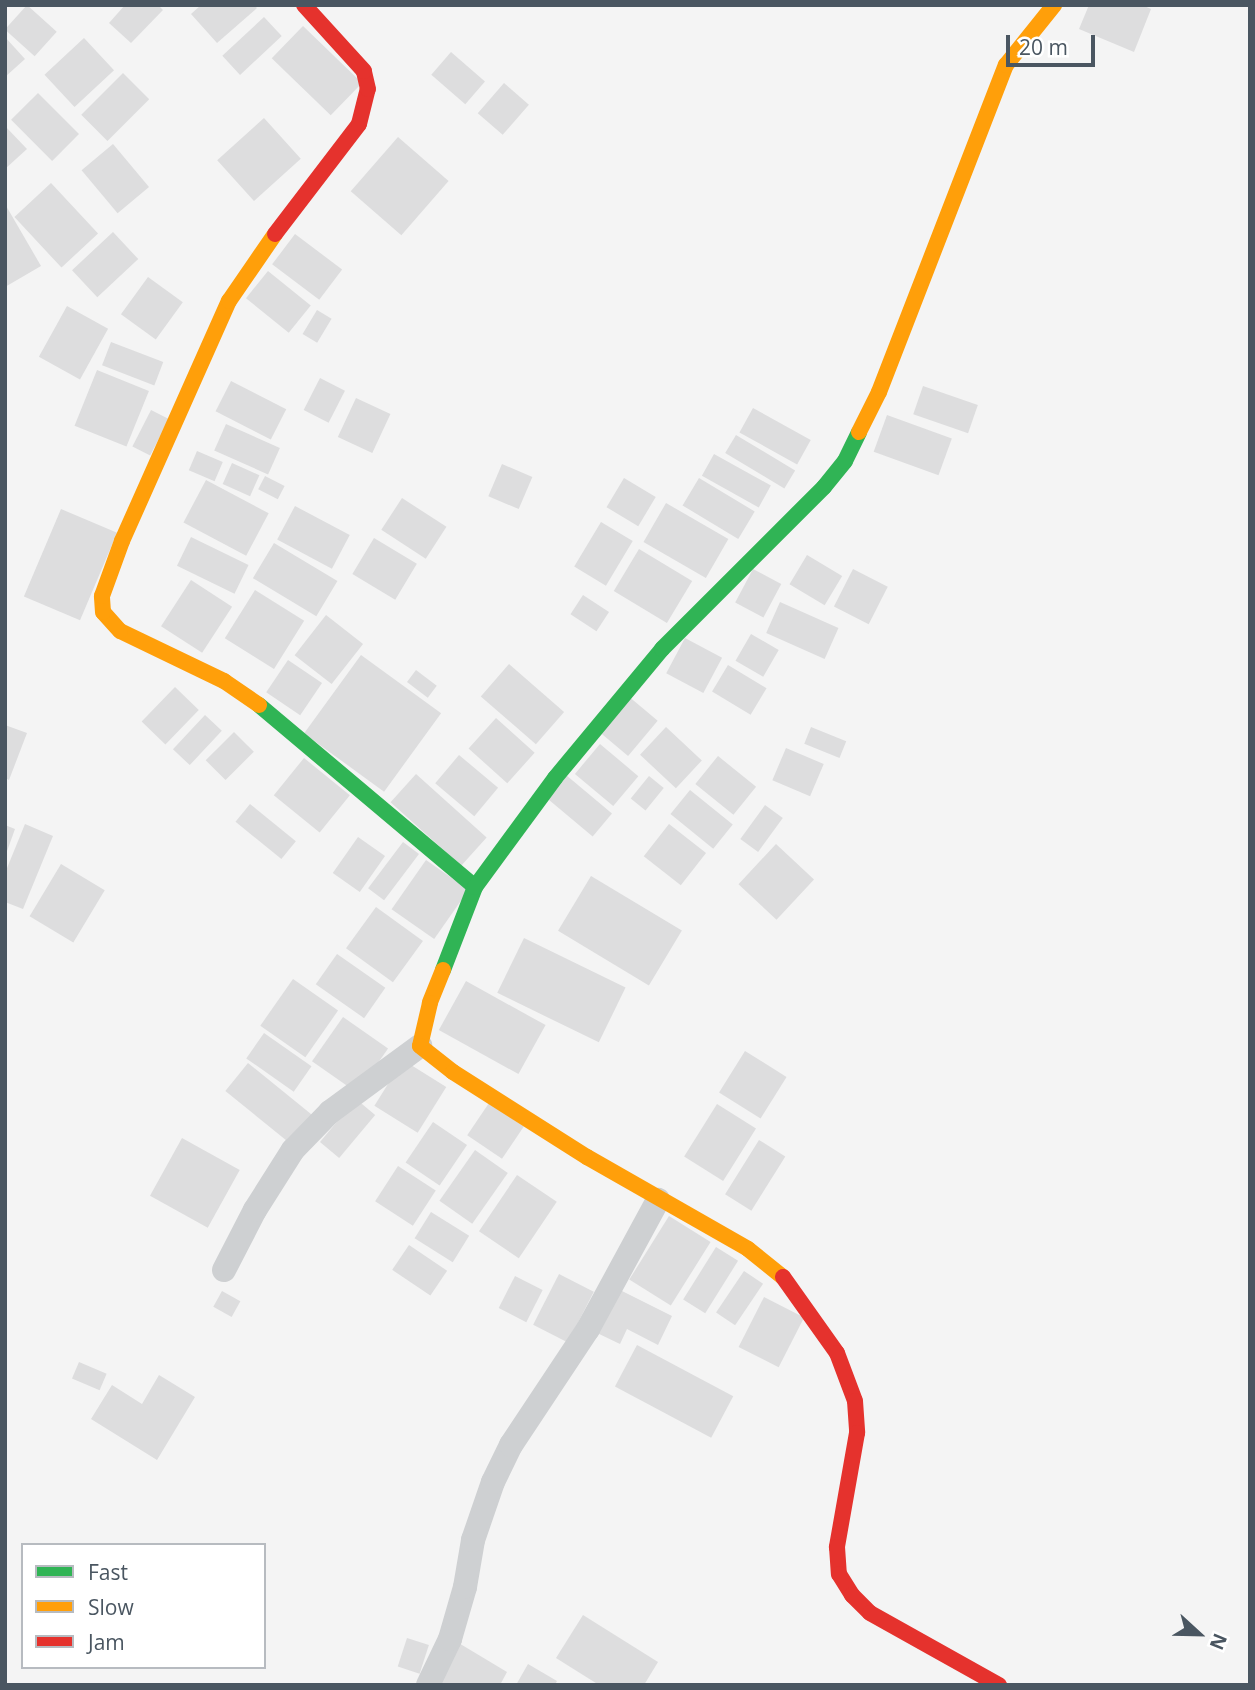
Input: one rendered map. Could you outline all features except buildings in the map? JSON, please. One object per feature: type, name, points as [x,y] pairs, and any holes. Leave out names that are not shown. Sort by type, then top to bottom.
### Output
[{"type":"street","points":[[304,5],[364,71],[368,89],[365,107],[359,124],[326,172],[263,249],[229,301],[122,541],[102,596],[103,612],[120,631],[224,681],[271,713],[380,809],[475,887]]},
{"type":"street","points":[[224,1270],[255,1210],[293,1150],[330,1112],[420,1046],[443,965],[475,887],[555,778],[699,609],[824,487],[845,461],[879,392],[1006,65],[1054,5]]},
{"type":"street","points":[[420,1046],[523,1118],[658,1200],[748,1249],[786,1279],[837,1353],[855,1401],[857,1433],[837,1547],[839,1574],[852,1595],[870,1613],[999,1685]]},
{"type":"street","points":[[428,1685],[450,1639],[465,1587],[473,1541],[493,1482],[512,1444],[588,1329],[658,1200]]},
{"type":"traffic: fast","points":[[475,887],[555,778],[662,649],[824,487],[845,461],[859,432]]},
{"type":"traffic: fast","points":[[259,705],[475,887],[443,970]]},
{"type":"traffic: slow","points":[[859,432],[879,392],[1006,65],[1054,5]]},
{"type":"traffic: slow","points":[[259,705],[224,681],[120,631],[103,612],[102,596],[122,541],[229,301],[275,234]]},
{"type":"traffic: slow","points":[[443,970],[430,1003],[420,1046],[453,1072],[587,1157],[748,1249],[783,1277]]},
{"type":"traffic: jam","points":[[275,234],[359,124],[368,89],[364,71],[304,5]]},
{"type":"traffic: jam","points":[[783,1277],[837,1353],[855,1401],[857,1433],[837,1547],[839,1574],[852,1595],[870,1613],[999,1685]]}]
